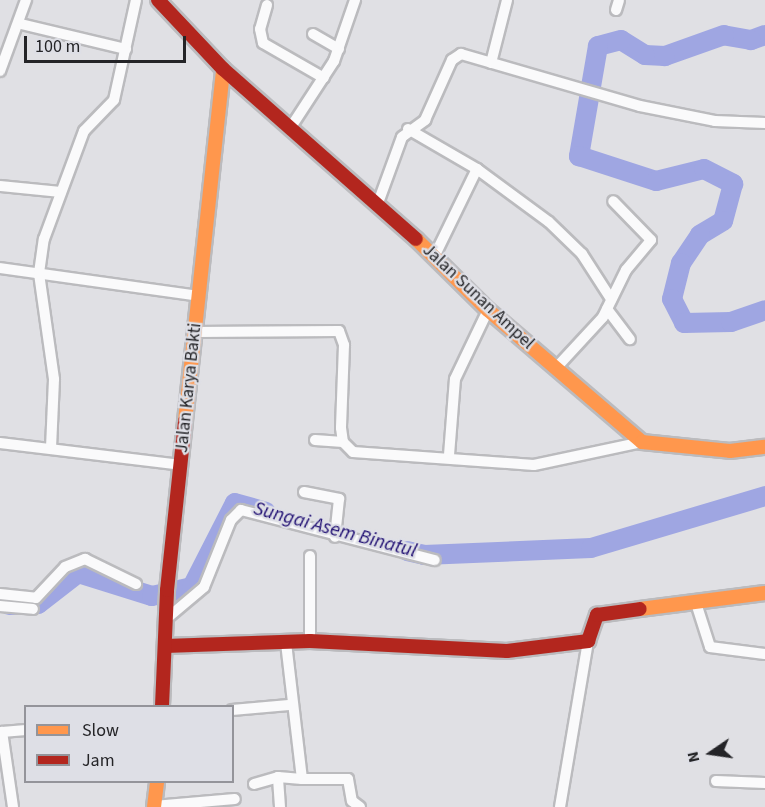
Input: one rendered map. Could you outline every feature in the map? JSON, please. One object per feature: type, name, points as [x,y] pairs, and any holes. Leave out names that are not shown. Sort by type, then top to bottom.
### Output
[{"type":"street","points":[[0,70],[21,24],[26,0]]},
{"type":"street","points":[[51,448],[54,379],[39,273],[61,192],[84,131],[114,100],[136,0]]},
{"type":"street","name":"Jalan Sunan Ampel","points":[[158,0],[223,69],[378,203],[488,310],[642,442]]},
{"type":"street","points":[[291,127],[309,104],[339,49],[355,0]]},
{"type":"street","points":[[491,63],[507,0]]},
{"type":"street","points":[[267,5],[260,29],[263,43],[324,78]]},
{"type":"street","points":[[21,24],[126,49]]},
{"type":"street","points":[[313,34],[339,49]]},
{"type":"street","points":[[378,203],[408,129],[430,114],[455,55],[491,63],[597,94],[715,121],[765,123]]},
{"type":"street","name":"Jalan Karya Bakti","points":[[162,705],[167,590],[223,69]]},
{"type":"street","points":[[408,129],[477,169],[582,254],[630,339]]},
{"type":"street","points":[[434,257],[477,169]]},
{"type":"street","points":[[0,186],[61,192]]},
{"type":"street","points":[[556,368],[609,304],[626,270],[651,240],[613,201]]},
{"type":"street","points":[[0,268],[198,296]]},
{"type":"street","points":[[449,455],[455,379],[488,310]]},
{"type":"street","points":[[195,332],[339,331],[344,345],[343,442]]},
{"type":"street","points":[[315,440],[343,442],[360,453],[449,455],[534,465],[642,442],[730,451],[765,447]]},
{"type":"street","points":[[0,443],[181,465]]},
{"type":"street","points":[[304,492],[339,499],[336,535]]},
{"type":"street","points":[[166,613],[204,587],[231,520],[241,510],[435,560]]},
{"type":"street","points":[[310,556],[310,641]]},
{"type":"street","points":[[6,603],[42,594],[78,560],[92,561],[136,584]]},
{"type":"street","points":[[560,807],[588,641],[597,615],[765,593]]},
{"type":"street","points":[[6,603],[33,609]]},
{"type":"street","points":[[696,603],[710,647],[765,654]]},
{"type":"street","points":[[165,646],[310,641],[507,651],[588,641]]},
{"type":"street","points":[[286,642],[289,705],[302,779]]},
{"type":"street","points":[[234,710],[289,705]]},
{"type":"street","points":[[13,807],[1,731],[24,730]]},
{"type":"street","points":[[278,777],[280,807]]},
{"type":"street","points":[[254,784],[278,777],[348,779],[360,807]]},
{"type":"street","points":[[716,781],[765,783]]},
{"type":"street","points":[[156,783],[154,807],[235,799]]},
{"type":"waterway","points":[[765,35],[751,40],[724,35],[665,56],[645,55],[621,40],[598,46],[579,156],[656,181],[704,169],[733,184],[723,221],[700,235],[681,263],[672,299],[684,323],[731,322],[765,310]]},
{"type":"waterway","name":"Sungai Asem Binatul","points":[[407,551],[424,555],[591,548],[765,496]]},
{"type":"waterway","name":"Sungai Asem Binatul","points":[[9,605],[38,604],[78,573],[152,596],[192,587],[235,503],[266,512]]},
{"type":"traffic: slow","points":[[185,421],[223,69]]},
{"type":"traffic: slow","points":[[416,239],[488,310],[642,442],[730,451],[765,447]]},
{"type":"traffic: slow","points":[[640,609],[765,593]]},
{"type":"traffic: slow","points":[[154,807],[157,783]]},
{"type":"traffic: jam","points":[[158,0],[223,69],[416,239]]},
{"type":"traffic: jam","points":[[162,705],[167,590],[185,421]]},
{"type":"traffic: jam","points":[[165,646],[310,641],[507,651],[588,641],[597,615],[640,609]]}]
